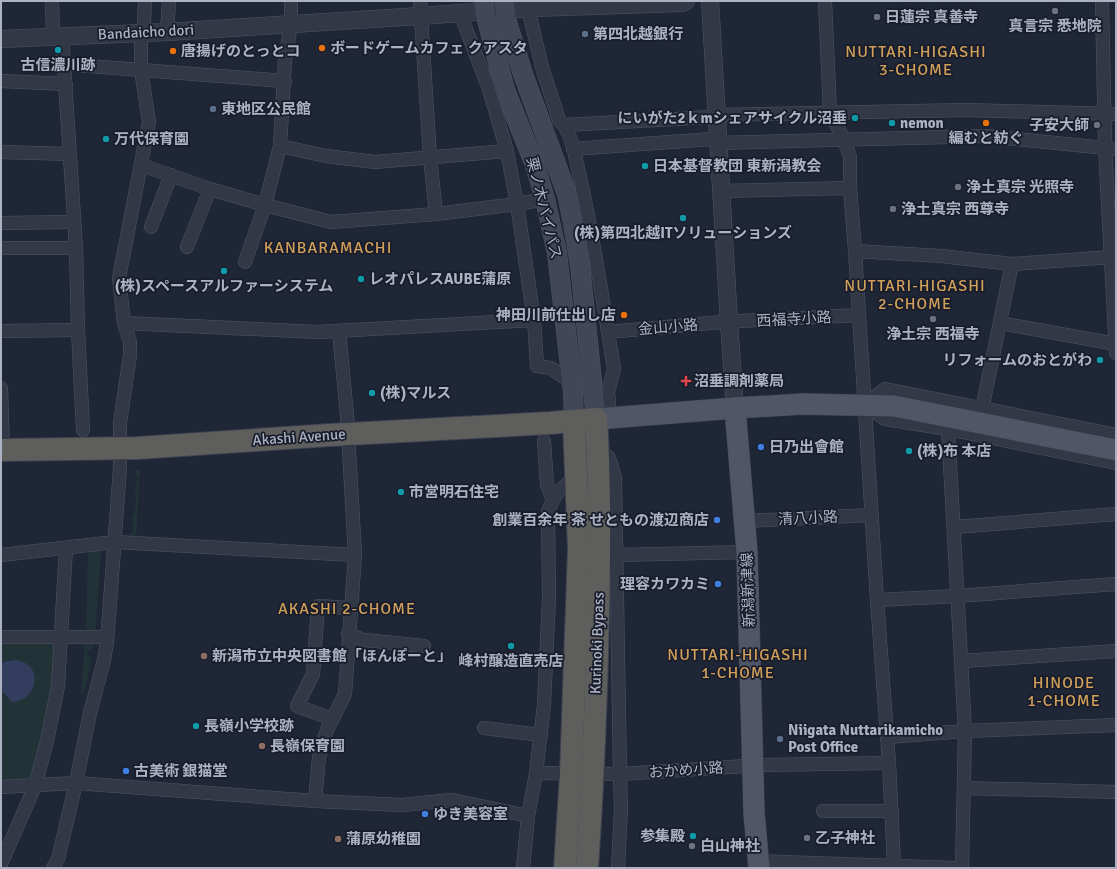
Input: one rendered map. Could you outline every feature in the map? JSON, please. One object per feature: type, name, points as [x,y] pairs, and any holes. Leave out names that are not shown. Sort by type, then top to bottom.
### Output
[{"type":"highway","name":"Akashi Avenue","points":[[2,450],[120,449],[603,418]]},
{"type":"highway","name":"Kurinoki Bypass","points":[[586,868],[593,774],[599,600],[600,534],[598,450],[603,418]]},
{"type":"highway","name":"Kurinoki Bypass","points":[[565,868],[571,774],[578,556],[574,421]]},
{"type":"main road","name":"栗ノ木バイパス","points":[[484,6],[505,90],[535,165],[545,199],[557,253],[572,383],[574,421]]},
{"type":"main road","name":"栗ノ木バイパス","points":[[504,6],[506,18],[523,74],[566,194],[580,265],[603,418]]},
{"type":"main road","points":[[603,418],[803,404],[894,406],[1116,450]]},
{"type":"main road","name":"新潟新津線","points":[[735,408],[747,552],[752,765],[758,864]]},
{"type":"street","points":[[52,1],[66,84],[73,222],[76,248],[83,430]]},
{"type":"street","points":[[53,868],[58,859],[76,783],[91,706],[104,660],[107,637],[120,468],[120,423],[130,355],[130,342],[124,323],[119,278],[149,122],[141,70],[141,32],[144,24],[145,1]]},
{"type":"street","points":[[167,32],[169,1]]},
{"type":"street","points":[[245,262],[265,205],[280,146],[285,81],[285,60],[291,24],[292,1]]},
{"type":"street","name":"Bandaicho dori","points":[[1,39],[167,32],[291,24],[420,9],[460,13],[484,6],[682,3],[686,1]]},
{"type":"street","points":[[710,1],[735,408]]},
{"type":"street","points":[[825,1],[830,112],[844,140],[850,157],[850,188],[871,515],[888,737],[894,866]]},
{"type":"street","points":[[1000,323],[1116,347],[1112,256],[1110,114],[1102,1]]},
{"type":"street","points":[[531,6],[542,67],[559,120],[565,125],[573,149],[589,217],[614,369],[603,418]]},
{"type":"street","points":[[420,9],[430,157],[436,214]]},
{"type":"street","points":[[460,13],[489,89],[507,151],[517,204],[534,320],[537,366],[551,368],[572,383]]},
{"type":"street","points":[[63,64],[285,81]]},
{"type":"street","points":[[1,81],[66,84]]},
{"type":"street","points":[[565,125],[711,117],[717,115],[830,112],[966,110],[1110,114]]},
{"type":"street","points":[[573,149],[712,139],[718,143],[987,136],[1111,148]]},
{"type":"street","points":[[280,146],[326,156],[375,162],[507,151]]},
{"type":"street","points":[[1,152],[70,154]]},
{"type":"street","points":[[141,165],[210,189],[331,222],[436,214],[545,199]]},
{"type":"street","points":[[151,227],[171,175]]},
{"type":"street","points":[[721,190],[850,188]]},
{"type":"street","points":[[187,247],[210,189]]},
{"type":"street","points":[[1,223],[73,222]]},
{"type":"street","points":[[1,248],[76,248]]},
{"type":"street","points":[[855,251],[941,256],[1012,264],[1112,256]]},
{"type":"street","points":[[982,409],[1012,264]]},
{"type":"street","name":"西福寺小路","points":[[729,322],[859,315]]},
{"type":"street","points":[[124,323],[339,332],[534,320]]},
{"type":"street","name":"金山小路","points":[[608,332],[729,322]]},
{"type":"street","points":[[1,331],[78,330]]},
{"type":"street","points":[[315,801],[319,757],[327,730],[345,694],[348,634],[355,555],[348,434],[339,332]]},
{"type":"street","points":[[1,388],[2,450]]},
{"type":"street","points":[[865,405],[884,389],[1116,436]]},
{"type":"street","points":[[865,405],[885,419],[948,429],[1116,463]]},
{"type":"street","points":[[948,429],[965,731],[962,868]]},
{"type":"street","points":[[544,441],[547,485],[553,500]]},
{"type":"street","points":[[598,450],[609,458],[615,478],[620,774],[618,868]]},
{"type":"street","points":[[523,868],[528,816],[536,773],[544,705],[549,598],[548,511],[556,494],[576,476]]},
{"type":"street","points":[[954,527],[1116,514]]},
{"type":"street","name":"清八小路","points":[[744,521],[871,515]]},
{"type":"street","points":[[1,555],[115,542],[355,555]]},
{"type":"street","points":[[1,864],[35,786],[47,741],[58,686],[66,548]]},
{"type":"street","points":[[617,555],[747,552]]},
{"type":"street","points":[[877,600],[958,596],[1116,584]]},
{"type":"street","points":[[332,719],[297,706],[314,674],[318,606],[350,608]]},
{"type":"street","points":[[348,634],[364,640],[424,646]]},
{"type":"street","points":[[1,637],[107,637]]},
{"type":"street","points":[[962,661],[1116,651]]},
{"type":"street","points":[[888,737],[965,731],[1116,725]]},
{"type":"street","points":[[484,728],[540,735]]},
{"type":"street","name":"おかめ小路","points":[[536,773],[620,774],[752,765],[889,763]]},
{"type":"street","points":[[1,787],[76,783],[315,801],[402,804],[452,800],[528,816]]},
{"type":"street","points":[[964,788],[1116,792]]},
{"type":"street","points":[[823,811],[892,811]]},
{"type":"street","points":[[758,864],[954,868]]},
{"type":"shaded area","points":[[140,470],[136,538],[128,537],[133,532],[132,519],[136,509],[134,505],[136,499],[135,487],[137,480],[135,471]]},
{"type":"shaded area","points":[[99,550],[101,553],[95,634],[86,633],[88,551]]},
{"type":"shaded area","points":[[85,640],[94,641],[93,648],[87,651],[88,655],[92,658],[84,693],[81,692]]},
{"type":"shaded area","points":[[1,643],[51,643],[56,647],[51,686],[33,776],[26,782],[1,781]]},
{"type":"water","points":[[15,660],[25,663],[31,668],[34,674],[34,682],[28,695],[21,700],[12,702],[1,690],[1,664]]},
{"type":"place","name":"真言宗 悉地院","points":[[1055,11]]},
{"type":"place","name":"日蓮宗 真善寺","points":[[877,17]]},
{"type":"place","name":"第四北越銀行","points":[[585,34]]},
{"type":"place","name":"ボードゲームカフェ クアスタ","points":[[322,48]]},
{"type":"place","name":"古信濃川跡","points":[[58,50]]},
{"type":"place","name":"唐揚げのとっとコ","points":[[173,51]]},
{"type":"place","name":"東地区公民館","points":[[213,109]]},
{"type":"place","name":"にいがた2ｋmシェアサイクル沼垂","points":[[855,118]]},
{"type":"place","name":"nemon","points":[[892,123]]},
{"type":"place","name":"編むと紡ぐ","points":[[986,123]]},
{"type":"place","name":"子安大師","points":[[1097,125]]},
{"type":"place","name":"万代保育園","points":[[106,139]]},
{"type":"place","name":"日本基督教団 東新潟教会","points":[[645,166]]},
{"type":"place","name":"浄土真宗 光照寺","points":[[958,187]]},
{"type":"place","name":"浄土真宗 西尊寺","points":[[893,209]]},
{"type":"place","name":"(株)第四北越ITソリューションズ","points":[[683,218]]},
{"type":"place","name":"(株)スペースアルファーシステム","points":[[224,271]]},
{"type":"place","name":"レオパレスAUBE蒲原","points":[[361,279]]},
{"type":"place","name":"神田川前仕出し店","points":[[624,315]]},
{"type":"place","name":"浄土宗 西福寺","points":[[933,319]]},
{"type":"place","name":"リフォームのおとがわ","points":[[1100,360]]},
{"type":"place","name":"沼垂調剤薬局","points":[[686,381]]},
{"type":"place","name":"(株)マルス","points":[[372,393]]},
{"type":"place","name":"日乃出會館","points":[[761,447]]},
{"type":"place","name":"(株)布 本店","points":[[909,451]]},
{"type":"place","name":"市営明石住宅","points":[[401,492]]},
{"type":"place","name":"創業百余年 茶 せともの渡辺商店","points":[[717,520]]},
{"type":"place","name":"理容カワカミ","points":[[718,584]]},
{"type":"place","name":"峰村醸造直売店","points":[[511,646]]},
{"type":"place","name":"新潟市立中央図書館「ほんぽーと」","points":[[204,656]]},
{"type":"place","name":"長嶺小学校跡","points":[[196,726]]},
{"type":"place","name":"Niigata Nuttarikamicho Post Office","points":[[780,739]]},
{"type":"place","name":"長嶺保育園","points":[[262,746]]},
{"type":"place","name":"古美術 銀猫堂","points":[[126,771]]},
{"type":"place","name":"ゆき美容室","points":[[425,814]]},
{"type":"place","name":"参集殿","points":[[693,836]]},
{"type":"place","name":"乙子神社","points":[[807,838]]},
{"type":"place","name":"蒲原幼稚園","points":[[338,839]]},
{"type":"place","name":"白山神社","points":[[692,846]]},
{"type":"district","name":"NUTTARI-HIGASHI 3-CHOME","points":[[916,60]]},
{"type":"district","name":"KANBARAMACHI","points":[[328,247]]},
{"type":"district","name":"NUTTARI-HIGASHI 2-CHOME","points":[[915,294]]},
{"type":"district","name":"AKASHI 2-CHOME","points":[[347,608]]},
{"type":"district","name":"NUTTARI-HIGASHI 1-CHOME","points":[[738,663]]},
{"type":"district","name":"HINODE 1-CHOME","points":[[1064,691]]}]
